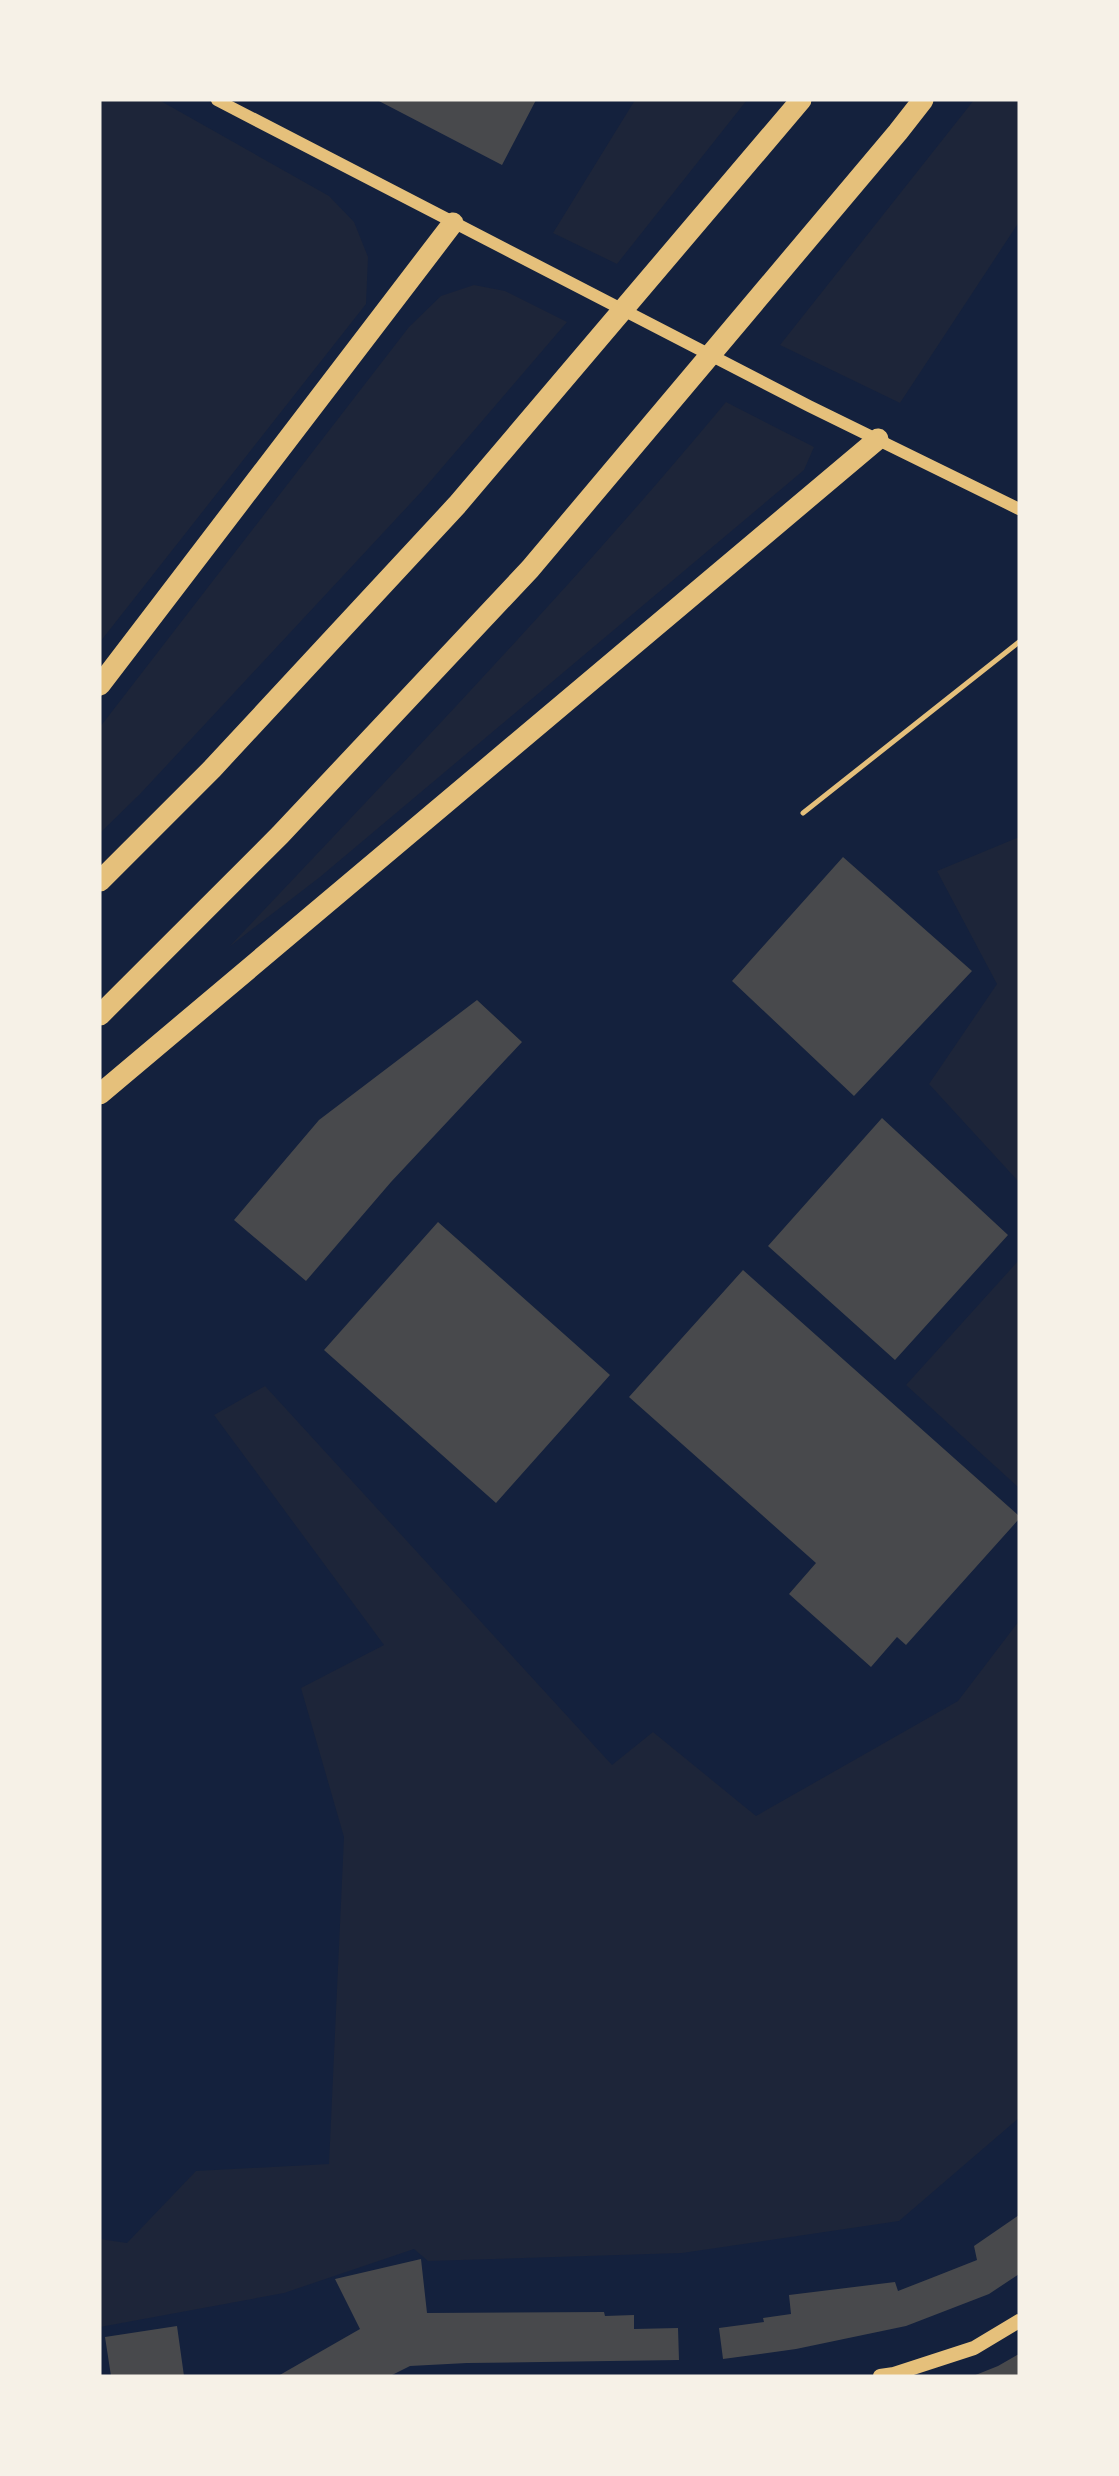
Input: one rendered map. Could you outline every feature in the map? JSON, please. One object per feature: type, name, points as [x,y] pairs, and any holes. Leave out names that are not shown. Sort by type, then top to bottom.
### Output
[{"type":"highway","points":[[100,881],[212,769],[457,505],[801,100]]},
{"type":"highway","points":[[100,1015],[280,835],[530,569],[923,100]]},
{"type":"highway","points":[[100,685],[453,223]]},
{"type":"highway","points":[[100,1094],[878,439]]},
{"type":"main road","points":[[880,2376],[974,2348],[1019,2321]]},
{"type":"street","points":[[217,100],[809,406],[1019,509]]},
{"type":"lane","points":[[803,813],[1019,642]]},
{"type":"shaded area","points":[[100,100],[159,100],[329,196],[354,222],[368,257],[366,304],[100,642]]},
{"type":"shaded area","points":[[635,100],[747,100],[617,264],[553,233]]},
{"type":"shaded area","points":[[974,100],[1019,100],[1019,222],[900,403],[780,345]]},
{"type":"shaded area","points":[[474,285],[505,291],[567,322],[422,491],[140,794],[100,833],[100,727],[409,327],[441,296]]},
{"type":"shaded area","points":[[726,402],[814,447],[804,470],[320,877],[229,947],[544,610]]},
{"type":"shaded area","points":[[1019,837],[1019,1182],[929,1084],[997,984],[937,871]]},
{"type":"shaded area","points":[[1019,1260],[1019,1488],[906,1385]]},
{"type":"shaded area","points":[[265,1386],[612,1765],[653,1732],[756,1816],[958,1701],[1019,1621],[1019,2118],[899,2221],[682,2253],[428,2261],[414,2249],[284,2293],[100,2327],[100,2239],[127,2243],[196,2171],[329,2164],[344,1837],[301,1688],[384,1645],[214,1415]]},
{"type":"building","points":[[377,100],[536,100],[502,165]]},
{"type":"building","points":[[843,857],[972,971],[854,1096],[732,981]]},
{"type":"building","points":[[477,1000],[522,1042],[391,1182],[306,1281],[234,1220],[319,1120]]},
{"type":"building","points":[[882,1118],[1008,1235],[895,1360],[768,1246]]},
{"type":"building","points":[[438,1222],[610,1375],[496,1503],[324,1350]]},
{"type":"building","points":[[743,1270],[1019,1516],[906,1645],[897,1637],[871,1667],[789,1594],[816,1563],[629,1397]]},
{"type":"building","points":[[1019,2215],[1019,2274],[989,2294],[906,2326],[796,2349],[723,2359],[719,2328],[764,2322],[763,2318],[791,2314],[789,2295],[895,2282],[898,2291],[977,2260],[974,2246]]},
{"type":"building","points":[[421,2259],[427,2313],[604,2312],[605,2316],[634,2315],[634,2329],[678,2328],[679,2360],[467,2363],[410,2366],[390,2376],[278,2376],[360,2329],[335,2279]]},
{"type":"building","points":[[177,2326],[184,2376],[111,2376],[105,2337]]},
{"type":"building","points":[[1019,2354],[1019,2376],[973,2376],[998,2366]]}]
